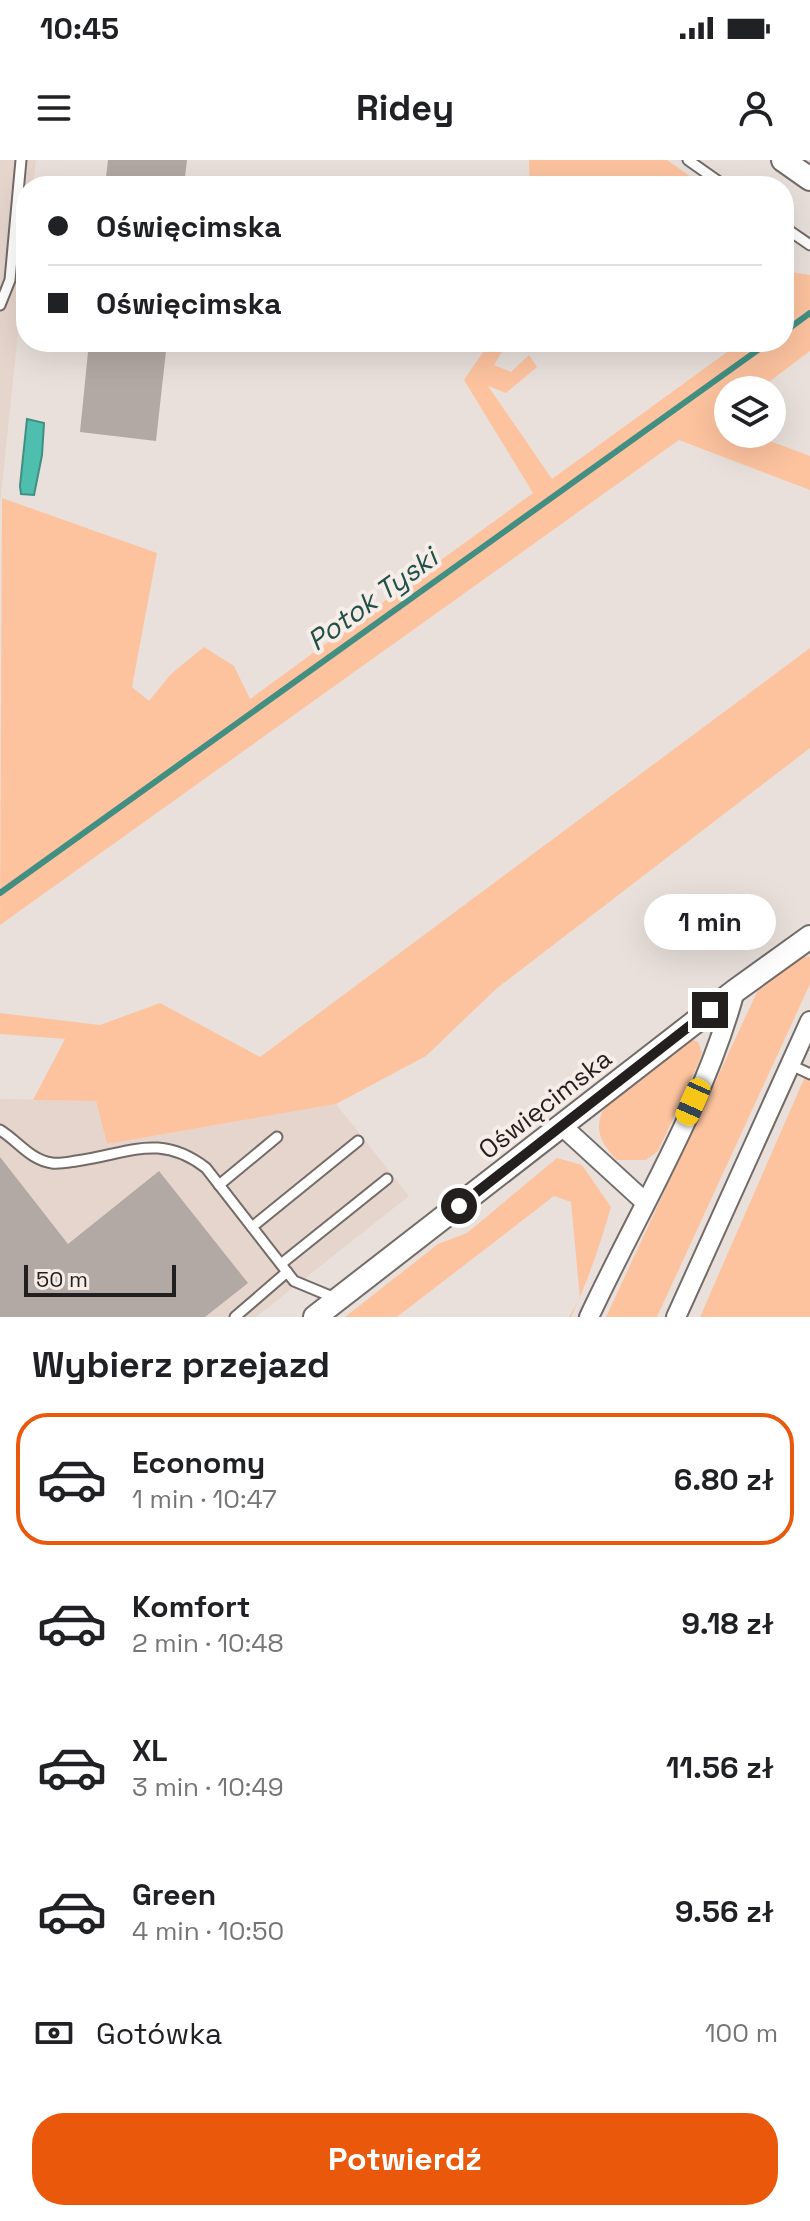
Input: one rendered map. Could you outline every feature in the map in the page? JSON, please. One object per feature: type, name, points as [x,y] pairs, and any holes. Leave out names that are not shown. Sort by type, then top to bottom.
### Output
[{"type":"street","points":[[783,160],[810,179]]},
{"type":"street","name":"Oświęcimska","points":[[315,1317],[735,991],[810,937]]},
{"type":"street","points":[[589,1317],[724,1030],[735,991]]},
{"type":"street","points":[[676,1317],[810,1021]]},
{"type":"street","points":[[562,1126],[645,1202]]},
{"type":"lane","points":[[688,160],[711,176]]},
{"type":"lane","points":[[0,305],[10,280],[16,215]]},
{"type":"lane","points":[[791,1065],[810,1074]]},
{"type":"lane","points":[[0,1130],[33,1157],[53,1164],[163,1147],[188,1154],[206,1168],[294,1281],[338,1299]]},
{"type":"lane","points":[[219,1185],[277,1137]]},
{"type":"lane","points":[[252,1227],[358,1141]]},
{"type":"lane","points":[[235,1317],[284,1268],[387,1179]]},
{"type":"shaded area","points":[[0,160],[36,160],[34,176],[16,176],[16,352],[0,505]]},
{"type":"shaded area","points":[[529,160],[667,160],[690,176],[530,176]]},
{"type":"shaded area","points":[[794,273],[810,275],[810,351],[777,376],[714,376],[714,448],[786,447],[810,456],[810,490],[679,440],[0,925],[2,498],[157,553],[132,687],[149,701],[171,674],[204,647],[234,666],[250,699],[533,493],[464,380],[483,352],[502,352],[494,365],[511,372],[529,355],[537,367],[506,393],[488,386],[552,479],[727,352],[794,352]]},
{"type":"shaded area","points":[[810,648],[810,748],[496,989],[426,1056],[336,1104],[107,1144],[96,1101],[33,1100],[65,1039],[0,1034],[0,1013],[100,1025],[160,1003],[260,1057]]},
{"type":"shaded area","points":[[802,956],[810,957],[810,984],[657,1317],[606,1317],[757,992]]},
{"type":"shaded area","points":[[693,1040],[698,1042],[702,1052],[699,1062],[658,1151],[646,1160],[617,1160],[600,1136],[599,1123],[604,1108]]},
{"type":"shaded area","points":[[810,1065],[810,1317],[700,1317]]},
{"type":"shaded area","points":[[0,1099],[96,1101],[107,1144],[336,1104],[409,1196],[256,1317],[0,1317]]},
{"type":"shaded area","points":[[557,1158],[582,1165],[611,1207],[580,1297],[571,1202],[554,1196],[397,1317],[345,1317],[438,1244],[467,1233]]},
{"type":"water","points":[[27,419],[44,423],[42,455],[34,495],[21,494],[20,486]]},
{"type":"building","points":[[108,160],[187,160],[185,176],[106,176]]},
{"type":"building","points":[[88,352],[166,352],[156,441],[80,432]]},
{"type":"building","points":[[0,1157],[68,1244],[159,1171],[248,1283],[205,1317],[0,1317]]},
{"type":"waterway","name":"Potok Tyski","points":[[794,325],[810,313]]},
{"type":"waterway","name":"Potok Tyski","points":[[0,893],[755,352]]},
{"type":"route","points":[[459,1206],[710,1010]]}]
